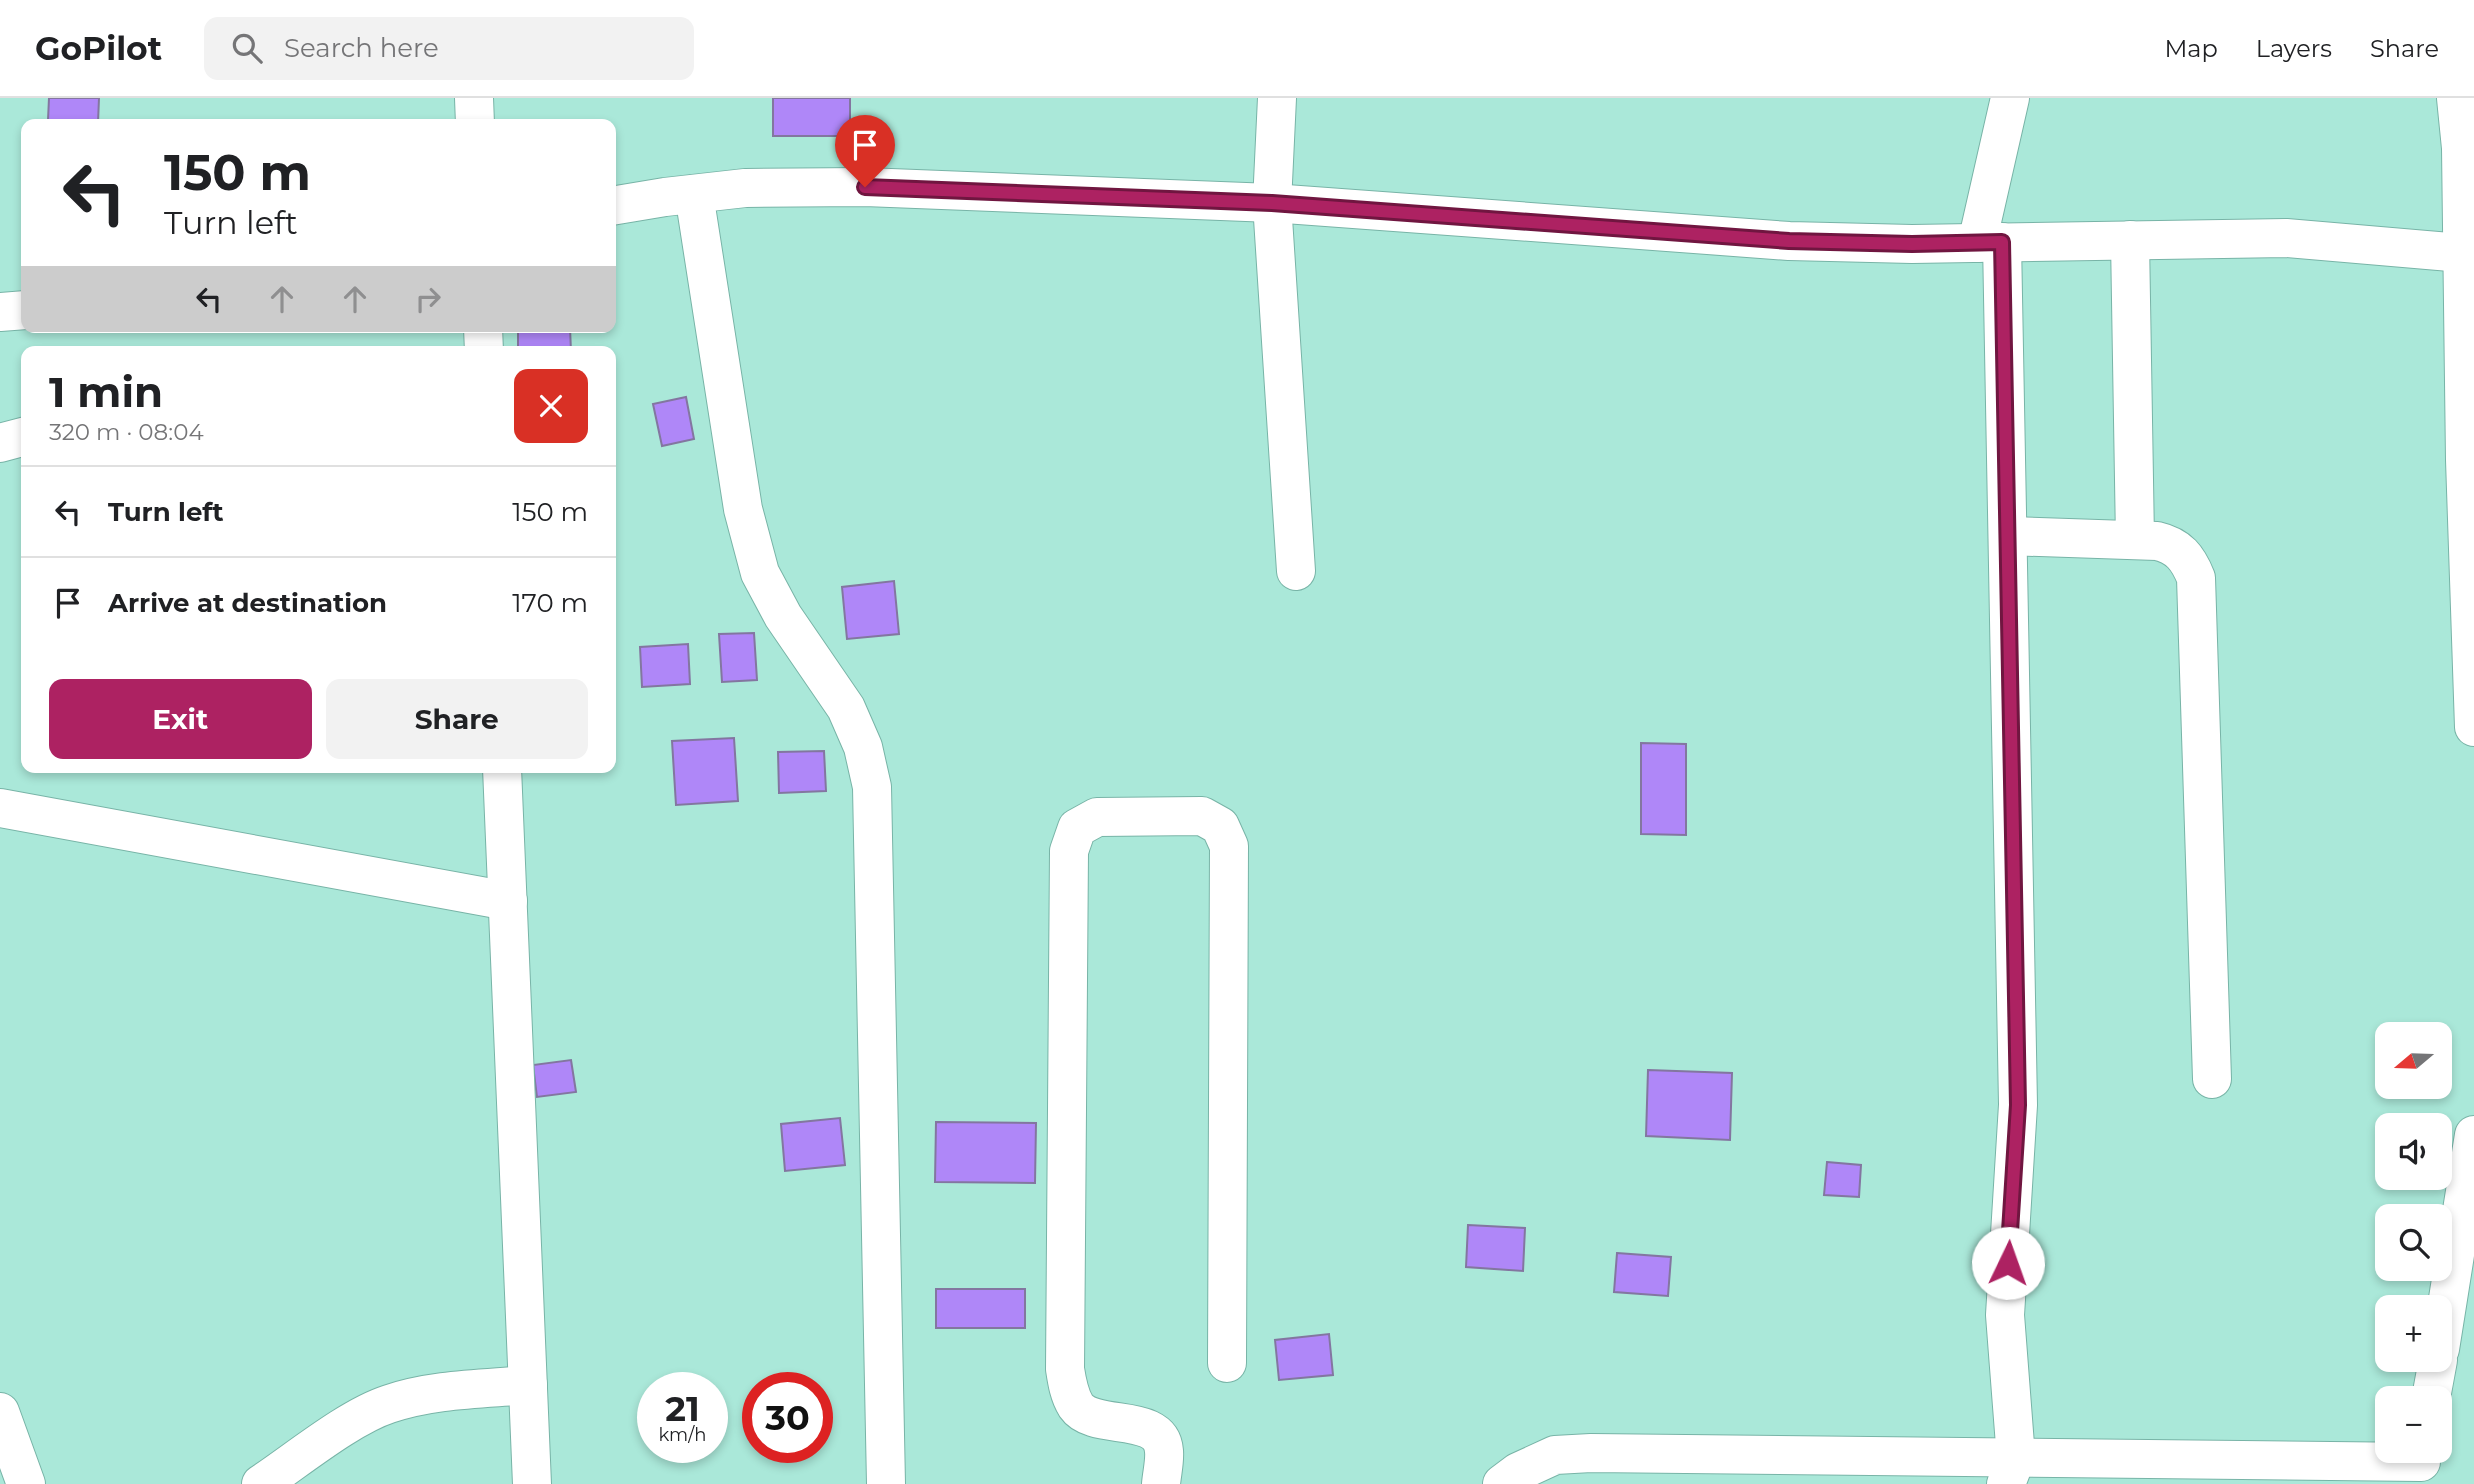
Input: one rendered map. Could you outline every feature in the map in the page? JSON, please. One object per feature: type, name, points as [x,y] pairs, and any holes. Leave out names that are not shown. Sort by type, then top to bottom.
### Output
[{"type":"street","points":[[474,98],[475,119]]},
{"type":"street","points":[[1277,98],[1272,203],[1297,571]]},
{"type":"street","points":[[2010,98],[1990,242],[2008,536],[2018,1105],[2005,1315],[2011,1471]]},
{"type":"street","points":[[2456,98],[2467,253],[2474,727]]},
{"type":"street","points":[[616,205],[745,188],[865,187],[1272,203],[1789,241],[1990,242],[2286,238],[2467,253]]},
{"type":"street","points":[[694,194],[743,509],[760,573],[783,616],[846,708],[863,747],[872,787],[887,1484]]},
{"type":"street","points":[[2130,240],[2134,541]]},
{"type":"street","points":[[0,312],[21,310]]},
{"type":"street","points":[[0,443],[21,437]]},
{"type":"street","points":[[2008,536],[2170,544],[2188,558],[2196,578],[2212,1079]]},
{"type":"street","points":[[502,773],[531,1484]]},
{"type":"street","points":[[0,808],[508,901]]},
{"type":"street","points":[[1161,1484],[1164,1449],[1159,1436],[1142,1426],[1093,1418],[1078,1409],[1070,1393],[1065,1369],[1069,850],[1077,828],[1097,817],[1202,816],[1220,826],[1229,846],[1227,1363]]},
{"type":"street","points":[[2449,1295],[2474,1135]]},
{"type":"street","points":[[261,1484],[354,1421],[388,1404],[437,1393],[528,1385]]},
{"type":"street","points":[[0,1412],[26,1484]]},
{"type":"street","points":[[1502,1484],[1518,1472],[1555,1455],[1567,1454],[2011,1471],[2420,1466]]},
{"type":"building","points":[[49,98],[99,98],[98,119],[48,119]]},
{"type":"building","points":[[773,98],[850,98],[850,136],[773,136]]},
{"type":"building","points":[[518,333],[570,333],[571,346],[518,346]]},
{"type":"building","points":[[686,397],[694,439],[662,446],[653,404]]},
{"type":"building","points":[[894,581],[899,634],[847,639],[842,587]]},
{"type":"building","points":[[754,633],[757,680],[722,682],[719,634]]},
{"type":"building","points":[[688,644],[690,684],[642,687],[640,647]]},
{"type":"building","points":[[734,738],[738,801],[676,805],[672,741]]},
{"type":"building","points":[[1641,743],[1686,744],[1686,835],[1641,834]]},
{"type":"building","points":[[824,751],[826,791],[779,793],[778,752]]},
{"type":"building","points":[[571,1060],[576,1092],[537,1097],[533,1065]]},
{"type":"building","points":[[1648,1070],[1732,1073],[1730,1140],[1646,1136]]},
{"type":"building","points":[[840,1118],[845,1165],[785,1171],[781,1124]]},
{"type":"building","points":[[936,1122],[1036,1123],[1035,1183],[935,1182]]},
{"type":"building","points":[[1827,1162],[1861,1165],[1859,1197],[1824,1195]]},
{"type":"building","points":[[1468,1225],[1525,1228],[1523,1271],[1466,1267]]},
{"type":"building","points":[[1617,1253],[1671,1257],[1668,1296],[1614,1292]]},
{"type":"building","points":[[936,1289],[1025,1289],[1025,1328],[936,1328]]},
{"type":"building","points":[[1329,1334],[1333,1375],[1279,1380],[1275,1340]]},
{"type":"route","points":[[865,187],[1272,203],[1789,241],[1912,244],[2002,242],[2018,1105],[2008,1263]]}]
